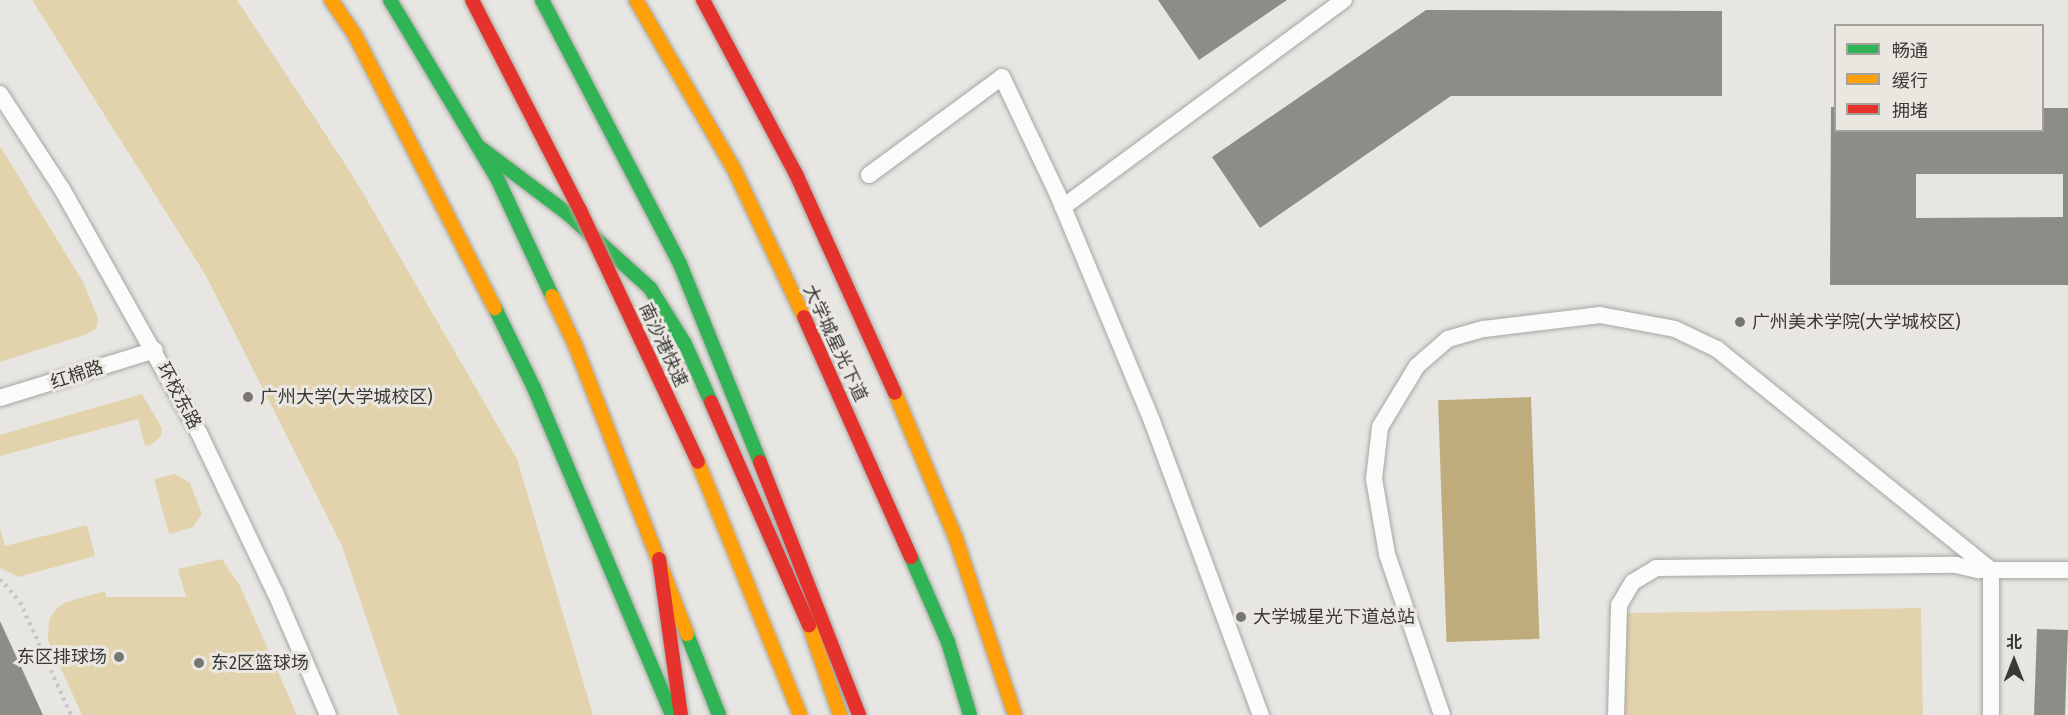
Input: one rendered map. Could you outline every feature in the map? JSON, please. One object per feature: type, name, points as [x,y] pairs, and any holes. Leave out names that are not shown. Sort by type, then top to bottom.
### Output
[{"type":"main road","points":[[331,0],[355,35],[436,190],[534,388],[672,715]]},
{"type":"main road","points":[[390,0],[478,146],[575,345],[719,715]]},
{"type":"main road","name":"南沙港快速","points":[[472,0],[580,210],[709,486],[800,715]]},
{"type":"main road","points":[[542,0],[680,264],[817,601],[859,715]]},
{"type":"main road","name":"大学城星光下道","points":[[636,0],[733,167],[810,329],[948,642],[970,715]]},
{"type":"main road","points":[[703,0],[796,174],[913,433],[956,539],[1015,715]]},
{"type":"main road","points":[[478,146],[567,213],[650,288],[685,344],[774,539],[824,663],[840,715]]},
{"type":"main road","points":[[658,559],[681,715]]},
{"type":"lane","points":[[1063,207],[1344,0]]},
{"type":"lane","points":[[869,175],[1002,76],[1063,207],[1152,421],[1261,715]]},
{"type":"lane","name":"环校东路","points":[[0,94],[62,189],[155,350],[231,499],[328,715]]},
{"type":"lane","points":[[1442,715],[1390,564],[1374,479],[1374,454],[1386,414],[1417,366],[1436,346],[1462,334],[1571,316],[1600,315],[1650,322],[1699,339],[1733,360],[1991,570]]},
{"type":"lane","name":"红棉路","points":[[0,398],[155,350]]},
{"type":"lane","points":[[1616,715],[1619,605],[1633,582],[1656,568],[1956,565],[1991,570],[2068,570]]},
{"type":"lane","points":[[1991,570],[1991,715]]},
{"type":"path","points":[[0,579],[20,602],[71,715]]},
{"type":"shaded area","points":[[32,0],[237,0],[353,176],[517,459],[593,715],[399,715],[342,546],[205,274]]},
{"type":"shaded area","points":[[0,146],[83,282],[98,318],[96,329],[87,334],[0,362]]},
{"type":"shaded area","points":[[142,394],[162,428],[161,436],[152,444],[145,446],[138,419],[0,456],[0,435]]},
{"type":"shaded area","points":[[1531,397],[1539,639],[1447,642],[1438,400]]},
{"type":"shaded area","points":[[175,474],[190,483],[202,514],[193,527],[169,534],[154,479]]},
{"type":"shaded area","points":[[87,525],[95,556],[19,577],[0,568],[0,529],[5,546]]},
{"type":"shaded area","points":[[222,559],[240,586],[297,715],[82,715],[48,640],[49,620],[56,609],[66,602],[105,591],[106,597],[186,597],[178,569]]},
{"type":"shaded area","points":[[1921,608],[1923,715],[1616,715],[1614,613]]},
{"type":"building","points":[[1158,0],[1287,0],[1199,60]]},
{"type":"building","points":[[1426,10],[1722,11],[1722,96],[1451,96],[1260,228],[1212,157]]},
{"type":"building","points":[[1831,107],[1834,107],[1834,132],[2044,132],[2044,108],[2068,108],[2068,285],[1830,285]],"holes":[[[1916,174],[2063,174],[2063,217],[1916,218]]]},
{"type":"building","points":[[0,621],[43,715],[0,715]]},
{"type":"building","points":[[2037,629],[2068,630],[2065,715],[2034,715]]},
{"type":"traffic: fast","points":[[390,0],[497,178],[552,296]]},
{"type":"traffic: fast","points":[[542,0],[680,264],[760,462]]},
{"type":"traffic: fast","points":[[478,146],[567,213],[650,288],[685,344],[711,402]]},
{"type":"traffic: fast","points":[[495,308],[534,388],[672,715]]},
{"type":"traffic: fast","points":[[911,557],[948,642],[970,715]]},
{"type":"traffic: fast","points":[[687,634],[719,715]]},
{"type":"traffic: slow","points":[[331,0],[355,35],[495,308]]},
{"type":"traffic: slow","points":[[636,0],[733,167],[804,317]]},
{"type":"traffic: slow","points":[[552,296],[575,345],[687,634]]},
{"type":"traffic: slow","points":[[895,393],[956,539],[1015,715]]},
{"type":"traffic: slow","points":[[698,462],[800,715]]},
{"type":"traffic: slow","points":[[809,625],[840,715]]},
{"type":"traffic: jam","points":[[472,0],[580,210],[698,462]]},
{"type":"traffic: jam","points":[[703,0],[796,174],[895,393]]},
{"type":"traffic: jam","points":[[804,317],[911,557]]},
{"type":"traffic: jam","points":[[711,402],[809,625]]},
{"type":"traffic: jam","points":[[760,462],[859,715]]},
{"type":"traffic: jam","points":[[659,559],[681,715]]},
{"type":"place","name":"广州美术学院(大学城校区)","points":[[1740,322]]},
{"type":"place","name":"广州大学(大学城校区)","points":[[248,397]]},
{"type":"place","name":"大学城星光下道总站","points":[[1241,617]]},
{"type":"place","name":"东区排球场","points":[[119,657]]},
{"type":"place","name":"东2区篮球场","points":[[199,663]]}]
